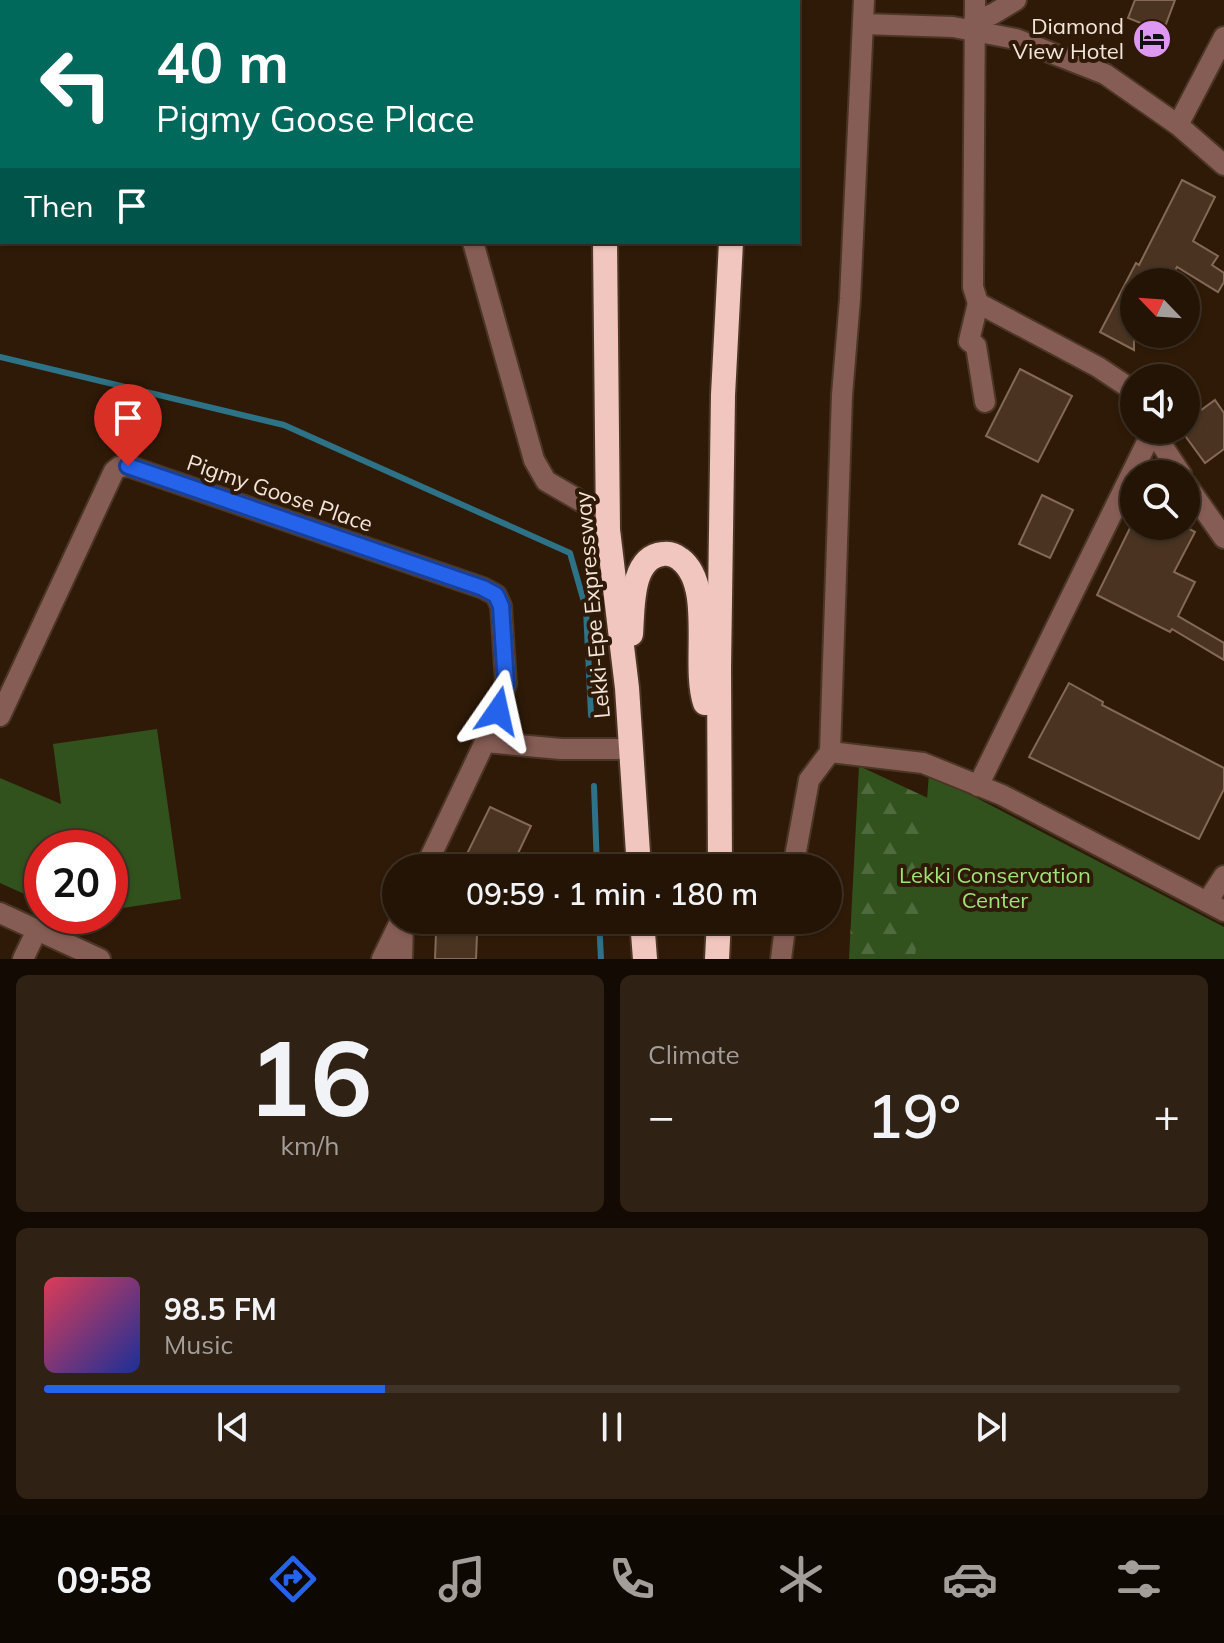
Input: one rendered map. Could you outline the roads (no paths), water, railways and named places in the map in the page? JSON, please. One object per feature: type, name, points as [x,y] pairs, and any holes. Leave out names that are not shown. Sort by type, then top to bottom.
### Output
[{"type":"highway","name":"Lekki-Epe Expressway","points":[[605,244],[608,517],[627,688],[638,854]]},
{"type":"highway","points":[[720,854],[723,395],[731,244]]},
{"type":"highway","points":[[627,688],[637,579],[645,564],[655,555],[668,553],[679,557],[692,570],[698,592],[703,697],[720,734]]},
{"type":"highway","points":[[643,934],[645,959]]},
{"type":"highway","points":[[717,959],[718,934]]},
{"type":"street","points":[[796,854],[809,780],[830,752],[842,395],[850,299],[864,0]]},
{"type":"street","points":[[863,24],[953,27],[1016,0]]},
{"type":"street","points":[[981,13],[1016,39],[1105,74],[1178,125],[1224,165]]},
{"type":"street","points":[[981,13],[975,295],[969,341],[976,346],[985,402]]},
{"type":"street","points":[[1178,125],[1223,41]]},
{"type":"street","points":[[474,244],[534,460],[546,481],[608,517]]},
{"type":"street","points":[[975,295],[1120,382]]},
{"type":"street","points":[[978,786],[1146,444]]},
{"type":"street","name":"Pigmy Goose Place","points":[[0,716],[114,471],[128,466],[496,595],[501,606],[506,684],[485,742]]},
{"type":"street","points":[[1200,504],[1224,538]]},
{"type":"street","points":[[432,854],[485,742],[561,749],[630,749]]},
{"type":"street","points":[[830,752],[923,763],[1002,795],[1216,906],[1224,876]]},
{"type":"street","points":[[0,913],[24,924]]},
{"type":"street","points":[[23,959],[35,934]]},
{"type":"street","points":[[46,934],[100,959]]},
{"type":"street","points":[[382,959],[395,934]]},
{"type":"street","points":[[402,934],[402,959]]},
{"type":"street","points":[[781,959],[784,934]]},
{"type":"waterway","points":[[0,357],[284,425],[570,553],[586,609],[591,715]]},
{"type":"waterway","points":[[594,786],[596,854]]},
{"type":"waterway","points":[[600,934],[601,959]]},
{"type":"place","name":"Diamond View Hotel","points":[[1152,39]]},
{"type":"park label","name":"Lekki Conservation Center","points":[[995,888]]}]
